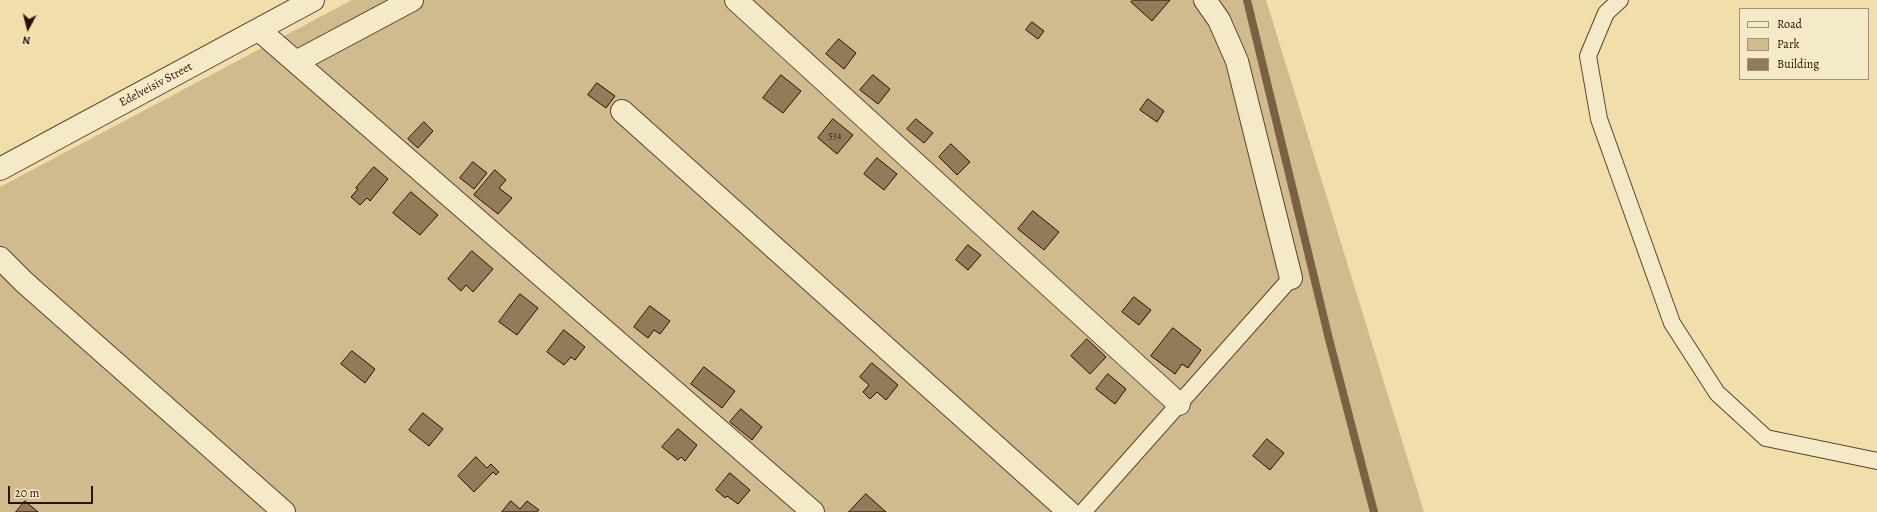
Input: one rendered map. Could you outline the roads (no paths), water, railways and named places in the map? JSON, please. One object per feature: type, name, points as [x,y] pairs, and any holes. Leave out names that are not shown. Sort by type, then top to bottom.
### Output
[{"type":"street","name":"Edelveisiv Street","points":[[0,169],[313,0]]},
{"type":"street","points":[[296,62],[412,0]]},
{"type":"street","points":[[736,0],[1179,404]]},
{"type":"street","points":[[1205,0],[1219,20],[1237,61],[1291,278]]},
{"type":"street","points":[[259,30],[813,512]]},
{"type":"street","points":[[622,111],[1069,512]]},
{"type":"street","points":[[0,258],[24,282],[284,512]]},
{"type":"lane","points":[[1620,0],[1606,13],[1588,56],[1599,119],[1672,323],[1717,393],[1766,438],[1877,461]]},
{"type":"lane","points":[[1083,512],[1291,278]]},
{"type":"waterway","points":[[1247,0],[1329,339],[1374,512]]}]
